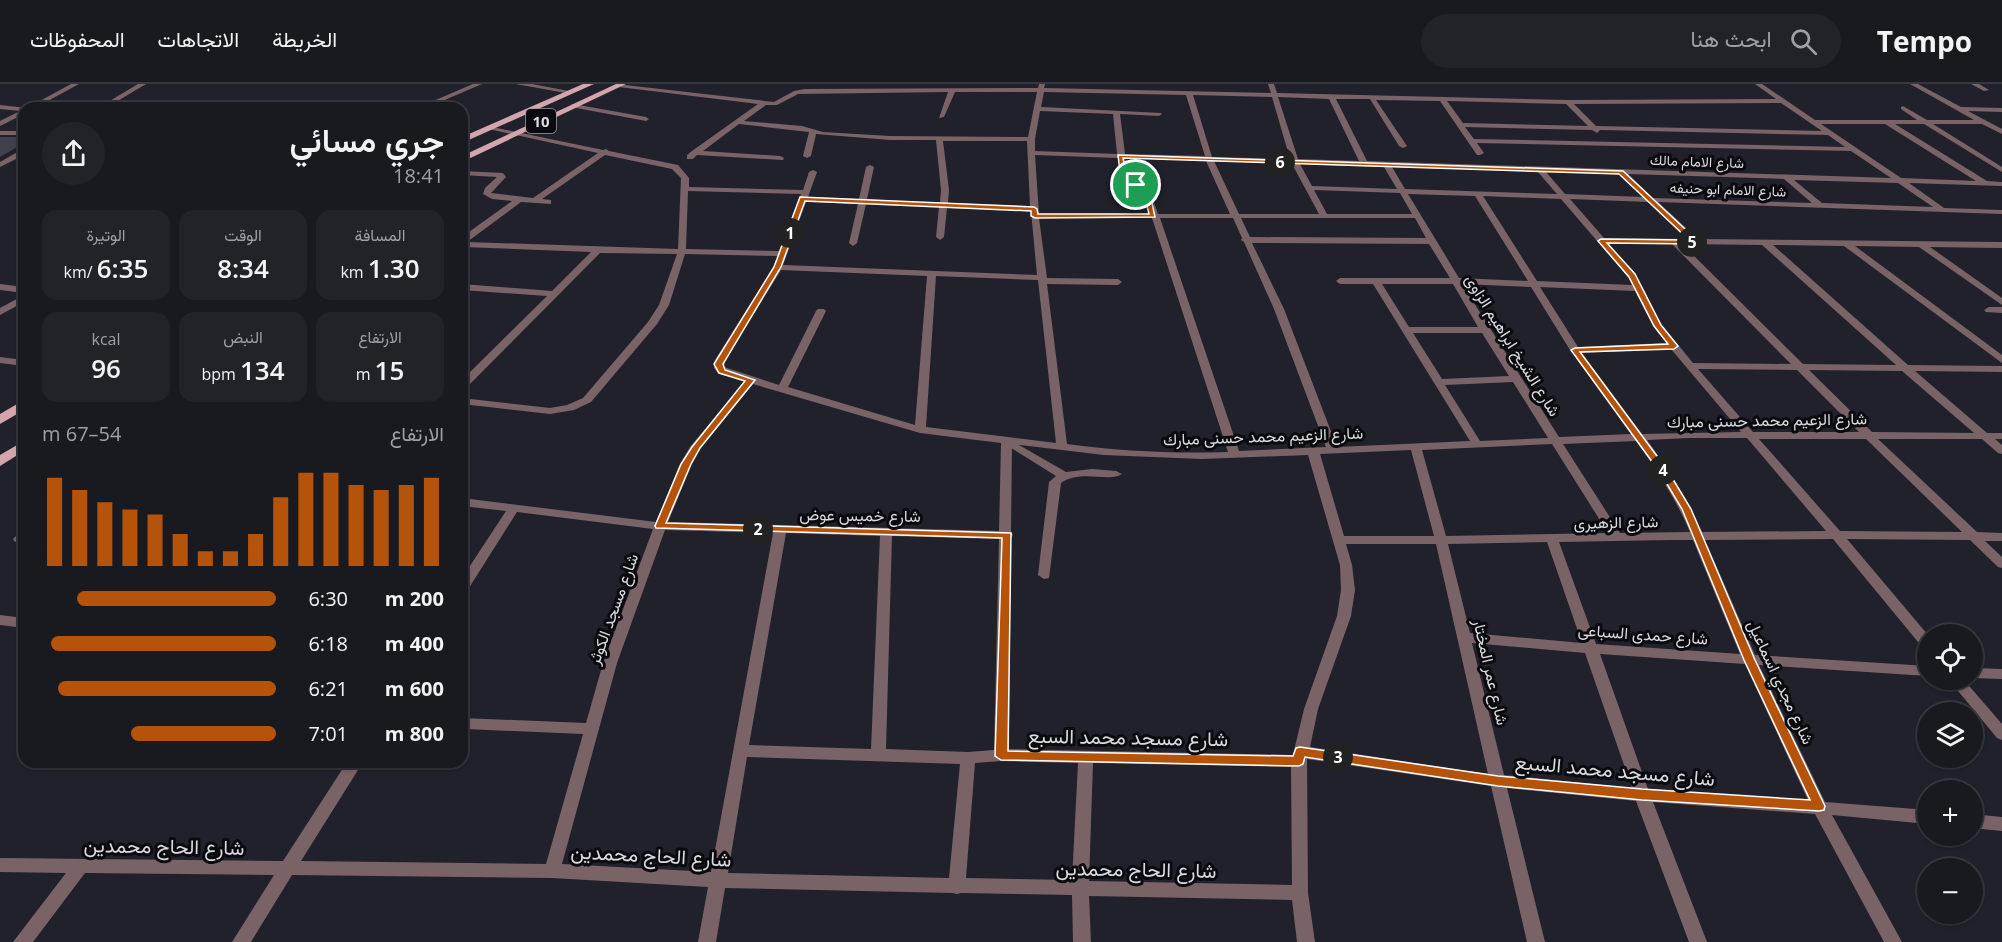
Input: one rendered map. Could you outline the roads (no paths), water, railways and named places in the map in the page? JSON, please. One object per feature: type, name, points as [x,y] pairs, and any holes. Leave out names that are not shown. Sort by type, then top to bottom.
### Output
[{"type":"main road","name":"10","points":[[468,137],[590,84]]},
{"type":"main road","name":"10","points":[[468,156],[621,85]]},
{"type":"main road","points":[[0,420],[18,408]]},
{"type":"main road","points":[[0,462],[18,449]]},
{"type":"street","points":[[42,102],[76,84]]},
{"type":"street","points":[[112,102],[143,84]]},
{"type":"street","points":[[435,102],[479,84]]},
{"type":"street","points":[[519,84],[571,92]]},
{"type":"street","points":[[686,93],[703,84]]},
{"type":"street","points":[[1271,84],[1295,162],[1324,216]]},
{"type":"street","points":[[1758,84],[1942,210]]},
{"type":"street","points":[[1912,84],[2002,132]]},
{"type":"street","points":[[1974,84],[1986,90]]},
{"type":"street","points":[[621,85],[764,103],[780,103],[800,91],[896,88],[952,91],[1042,87],[1443,100],[1783,101]]},
{"type":"street","points":[[1042,87],[1030,153],[1034,213],[1062,448]]},
{"type":"street","points":[[941,117],[952,91]]},
{"type":"street","points":[[1189,93],[1209,159],[1279,309],[1333,450]]},
{"type":"street","points":[[1332,97],[1364,164]]},
{"type":"street","points":[[1372,98],[1403,146]]},
{"type":"street","points":[[1443,100],[1480,153]]},
{"type":"street","points":[[1568,102],[1609,143]]},
{"type":"street","points":[[764,103],[693,155],[780,158]]},
{"type":"street","points":[[573,106],[646,118]]},
{"type":"street","points":[[0,107],[18,109]]},
{"type":"street","points":[[1903,108],[2002,170]]},
{"type":"street","points":[[1037,109],[1159,114]]},
{"type":"street","points":[[1961,109],[2002,110]]},
{"type":"street","points":[[1116,112],[1124,180],[1146,189],[1153,216],[1234,454]]},
{"type":"street","points":[[0,124],[18,114]]},
{"type":"street","points":[[738,122],[890,138],[1031,139]]},
{"type":"street","points":[[1814,122],[1985,122]]},
{"type":"street","points":[[1886,122],[1986,184]]},
{"type":"street","points":[[1461,125],[1830,133]]},
{"type":"street","points":[[468,402],[550,411],[570,408],[586,400],[652,324],[664,306],[682,251],[685,178],[675,167],[666,163],[487,128]]},
{"type":"street","points":[[987,129],[988,139]]},
{"type":"street","points":[[807,156],[813,131]]},
{"type":"street","points":[[0,133],[18,133]]},
{"type":"street","points":[[939,138],[945,177],[945,205],[940,237]]},
{"type":"street","points":[[1472,141],[1853,149]]},
{"type":"street","points":[[534,201],[606,151]]},
{"type":"street","name":"شارع الامام مالك","points":[[1030,153],[2002,184]]},
{"type":"street","points":[[0,165],[18,155]]},
{"type":"street","name":"شارع الشيخ ابراهيم الزاوى","points":[[1387,165],[1485,330],[1617,538]]},
{"type":"street","points":[[854,243],[870,167]]},
{"type":"street","points":[[1540,170],[1632,276],[1658,326],[1690,366],[1836,534],[1917,632]]},
{"type":"street","name":"شارع الزعيم محمد حسنى مبارك","points":[[813,172],[778,267],[718,364],[722,371],[920,430],[1104,452],[1202,456],[1749,434],[2002,436]]},
{"type":"street","points":[[1621,172],[1695,242]]},
{"type":"street","points":[[468,173],[502,177],[488,190],[487,194],[492,197],[548,202]]},
{"type":"street","points":[[1786,177],[1820,206]]},
{"type":"street","name":"شارع الامام ابو حنيفه","points":[[1310,188],[2002,212]]},
{"type":"street","points":[[685,189],[804,195],[1034,213],[1153,216],[1417,216]]},
{"type":"street","name":"شارع مجدي اسماعيل","points":[[1478,194],[1575,350],[1665,473],[1686,509],[1750,660],[1819,806],[1893,942]]},
{"type":"street","points":[[468,238],[519,200]]},
{"type":"street","points":[[1245,240],[1433,241]]},
{"type":"street","points":[[1601,241],[2002,245]]},
{"type":"street","points":[[1675,242],[1867,434],[2002,564]]},
{"type":"street","points":[[468,243],[598,250],[783,254]]},
{"type":"street","points":[[1765,243],[2002,451]]},
{"type":"street","points":[[1845,243],[2002,360]]},
{"type":"street","points":[[1918,243],[2002,302]]},
{"type":"street","points":[[468,380],[598,250]]},
{"type":"street","points":[[778,267],[1118,282]]},
{"type":"street","points":[[920,430],[932,274]]},
{"type":"street","points":[[1340,281],[1456,281],[1638,288]]},
{"type":"street","points":[[1376,281],[1477,444]]},
{"type":"street","points":[[0,287],[18,289]]},
{"type":"street","points":[[468,287],[554,294]]},
{"type":"street","points":[[0,312],[18,302]]},
{"type":"street","points":[[1989,310],[2002,309]]},
{"type":"street","points":[[782,389],[821,311]]},
{"type":"street","points":[[1407,330],[1485,330]]},
{"type":"street","points":[[1575,350],[1674,346]]},
{"type":"street","points":[[0,360],[18,362]]},
{"type":"street","points":[[1690,366],[2002,369]]},
{"type":"street","points":[[1438,382],[1517,379]]},
{"type":"street","name":"شارع مسجد الكوثر","points":[[552,871],[610,663],[660,526],[686,464],[696,447],[751,380]]},
{"type":"street","points":[[1007,441],[1063,475]]},
{"type":"street","points":[[1001,756],[1007,441]]},
{"type":"street","name":"شارع عمر المختار","points":[[1416,447],[1441,540],[1536,942]]},
{"type":"street","points":[[1306,942],[1300,893],[1300,756],[1311,709],[1344,616],[1348,591],[1346,565],[1313,451]]},
{"type":"street","points":[[1044,575],[1055,482],[1063,475],[1074,472],[1116,474]]},
{"type":"street","name":"شارع خميس عوض","points":[[468,503],[660,526],[1007,535]]},
{"type":"street","points":[[468,579],[514,508]]},
{"type":"street","points":[[707,942],[780,530]]},
{"type":"street","points":[[878,753],[886,533]]},
{"type":"street","name":"شارع الزهيرى","points":[[1338,540],[1836,534],[2002,537]]},
{"type":"street","points":[[1552,539],[1642,795],[1698,942]]},
{"type":"street","points":[[0,620],[18,620]]},
{"type":"street","name":"شارع حمدى السباعى","points":[[1464,637],[1592,649],[1917,670]]},
{"type":"street","points":[[1983,673],[2002,674]]},
{"type":"street","points":[[1965,690],[2002,734]]},
{"type":"street","points":[[468,723],[591,729]]},
{"type":"street","name":"شارع مسجد محمد السبع","points":[[740,750],[878,753],[968,758],[1001,756],[1300,756],[1498,781],[1642,795],[1819,806],[1917,816]]},
{"type":"street","points":[[1082,942],[1080,889],[1086,757]]},
{"type":"street","points":[[957,888],[968,758]]},
{"type":"street","points":[[241,942],[351,768]]},
{"type":"street","points":[[1983,822],[2002,824]]},
{"type":"street","name":"شارع الحاج محمدين","points":[[0,865],[552,871],[717,880],[957,888],[1300,893]]},
{"type":"street","points":[[22,942],[81,866]]}]
